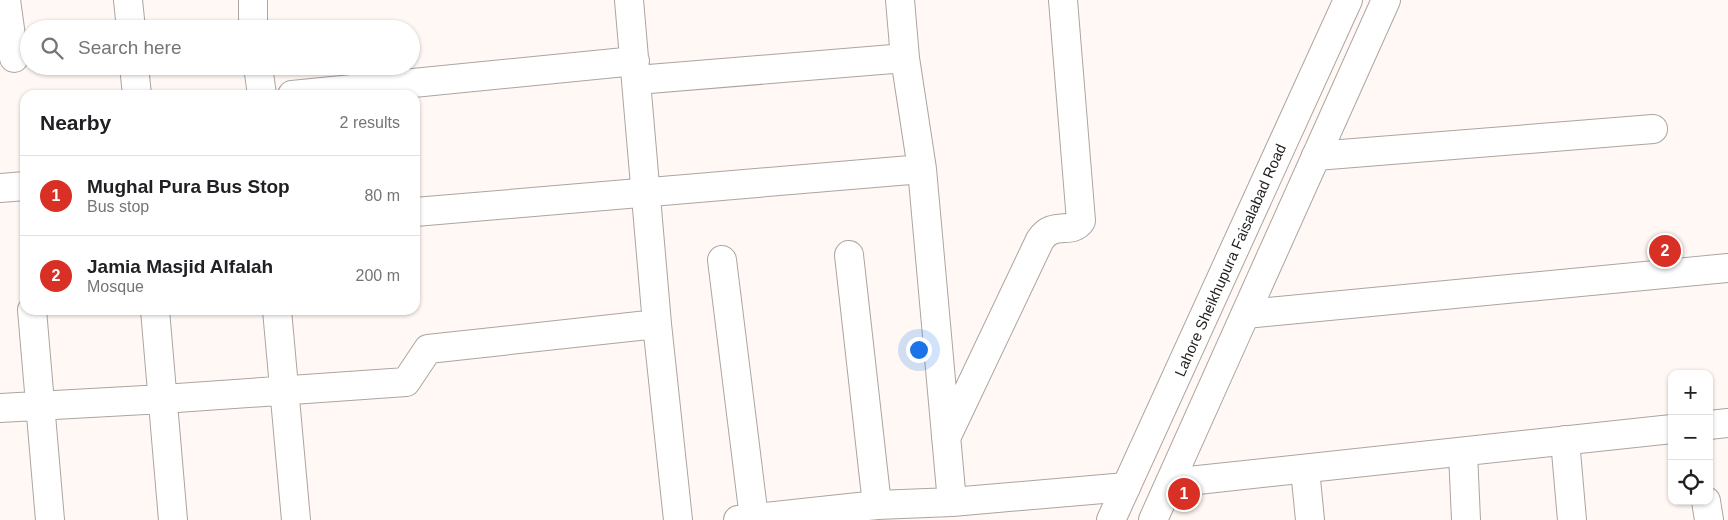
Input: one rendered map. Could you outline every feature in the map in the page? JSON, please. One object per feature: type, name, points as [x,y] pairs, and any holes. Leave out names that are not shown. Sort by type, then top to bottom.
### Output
[{"type":"main road","points":[[6,0],[14,58]]},
{"type":"main road","points":[[128,0],[130,20]]},
{"type":"main road","points":[[253,0],[253,20]]},
{"type":"main road","points":[[629,0],[657,324],[678,520]]},
{"type":"main road","points":[[900,0],[905,58],[922,169],[952,502]]},
{"type":"main road","points":[[946,439],[1040,240],[1050,229],[1074,227],[1081,221],[1063,0]]},
{"type":"main road","name":"Lahore Sheikhupura Faisalabad Road","points":[[1111,520],[1348,0]]},
{"type":"main road","points":[[1153,520],[1386,0]]},
{"type":"main road","points":[[361,90],[636,70],[905,58]]},
{"type":"main road","points":[[135,75],[136,90]]},
{"type":"main road","points":[[259,75],[261,90]]},
{"type":"main road","points":[[1316,156],[1654,129]]},
{"type":"main road","points":[[420,212],[922,169]]},
{"type":"main road","points":[[0,188],[20,186]]},
{"type":"main road","points":[[849,254],[877,505]]},
{"type":"main road","points":[[722,260],[746,519],[877,505],[952,502],[1126,486]]},
{"type":"main road","points":[[1246,314],[1728,268]]},
{"type":"main road","points":[[32,315],[50,520]]},
{"type":"main road","points":[[155,315],[173,520]]},
{"type":"main road","points":[[277,315],[296,520]]},
{"type":"main road","points":[[0,408],[406,382],[428,349],[657,324]]},
{"type":"main road","points":[[1713,425],[1728,423]]},
{"type":"main road","points":[[1170,483],[1463,453],[1668,429]]},
{"type":"main road","points":[[1565,440],[1572,520]]},
{"type":"main road","points":[[1463,453],[1466,520]]},
{"type":"main road","points":[[1305,468],[1310,520]]},
{"type":"main road","points":[[1707,505],[1709,520]]},
{"type":"place","name":"Jamia Masjid Alfalah","points":[[1665,251]]},
{"type":"place","name":"Mughal Pura Bus Stop","points":[[1184,494]]}]
